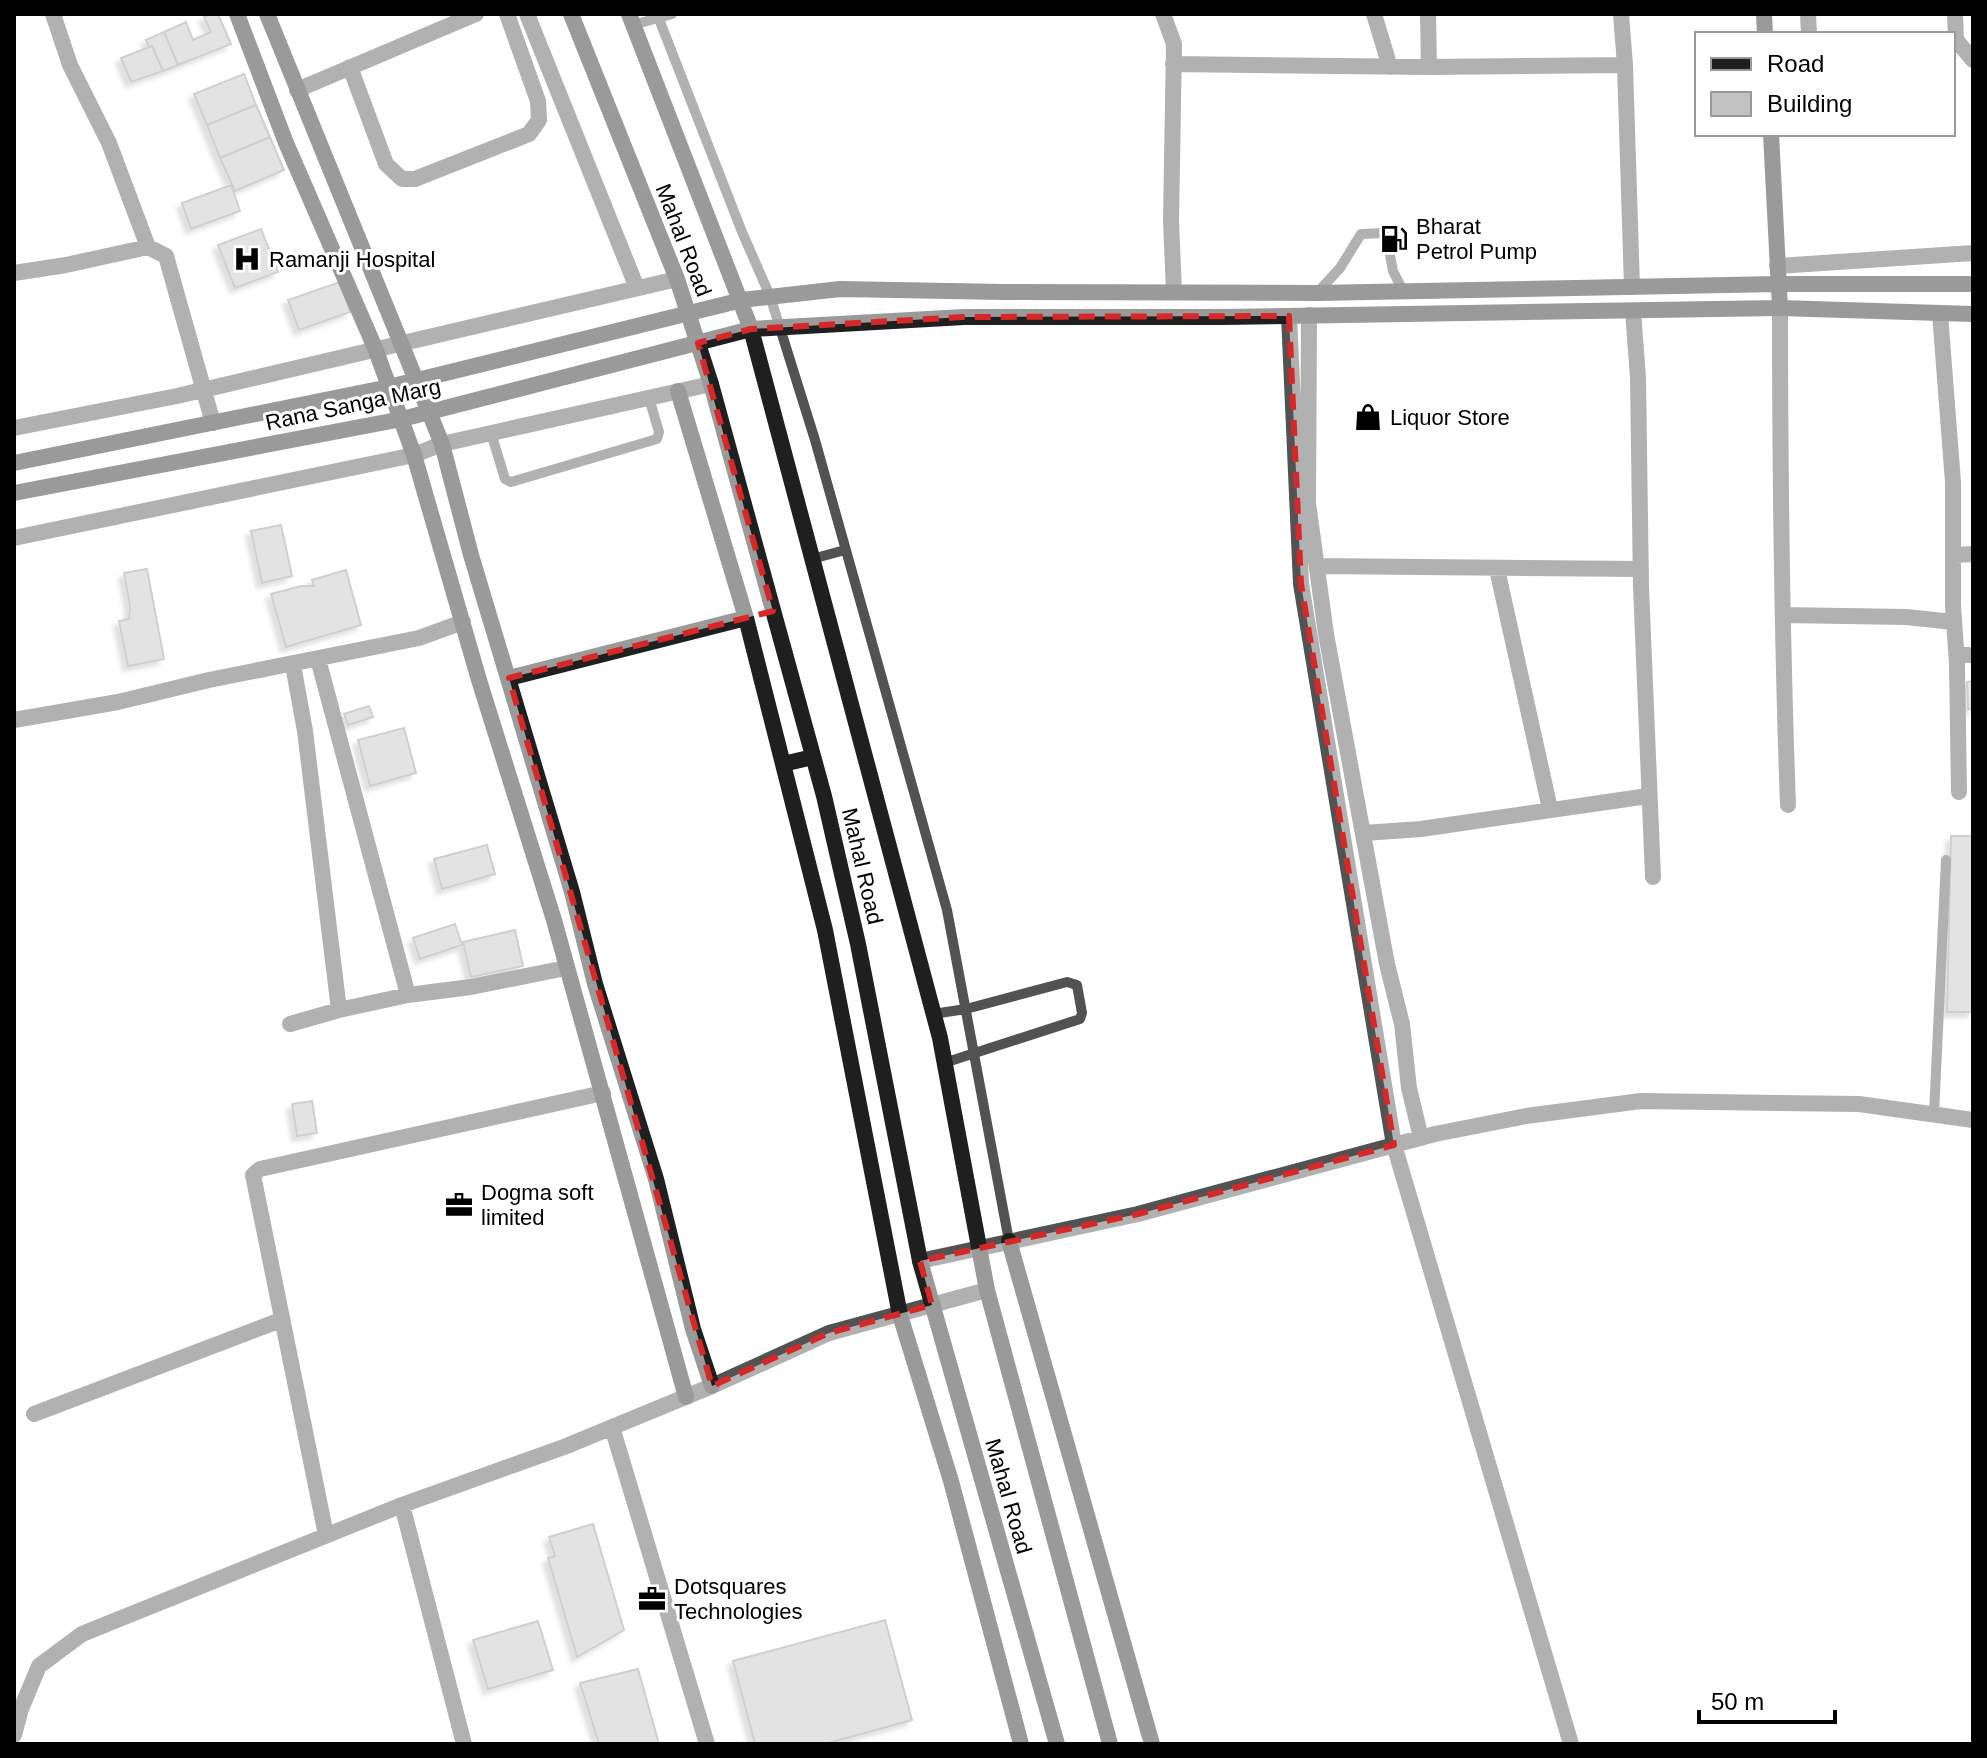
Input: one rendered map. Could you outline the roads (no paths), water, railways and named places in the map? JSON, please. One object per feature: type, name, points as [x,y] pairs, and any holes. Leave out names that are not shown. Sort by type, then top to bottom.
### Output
[{"type":"main road","points":[[237,14],[286,143],[375,348],[414,455],[603,1093],[686,1397]]},
{"type":"main road","points":[[267,14],[442,444],[471,555],[572,892],[595,984],[656,1179],[693,1329],[712,1386]]},
{"type":"main road","name":"Mahal Road","points":[[571,14],[677,279],[711,384],[813,757],[858,944],[920,1261],[1057,1744]]},
{"type":"main road","name":"Mahal Road","points":[[631,20],[751,329],[933,1014],[987,1290],[1110,1744]]},
{"type":"main road","points":[[1773,137],[1780,308]]},
{"type":"main road","name":"Rana Sanga Marg","points":[[14,463],[416,381],[742,300],[840,289],[1317,293],[1777,284],[1973,284]]},
{"type":"main road","name":"Rana Sanga Marg","points":[[14,493],[402,419],[751,329],[964,317],[1289,316],[1780,308],[1973,314]]},
{"type":"main road","points":[[678,391],[746,618],[825,930],[900,1315],[951,1481],[1021,1744]]},
{"type":"main road","points":[[509,678],[746,618]]},
{"type":"main road","points":[[783,764],[813,757]]},
{"type":"main road","points":[[1009,1241],[1152,1744]]},
{"type":"street","points":[[53,14],[70,65],[109,143],[148,247]]},
{"type":"street","points":[[297,90],[476,14]]},
{"type":"street","points":[[350,67],[386,164],[402,179],[415,179],[529,134],[539,120],[538,101],[507,14]]},
{"type":"street","points":[[527,14],[637,288]]},
{"type":"street","points":[[1163,14],[1174,44],[1171,221],[1174,292]]},
{"type":"street","points":[[1374,14],[1390,67]]},
{"type":"street","points":[[1428,14],[1429,67]]},
{"type":"street","points":[[1621,14],[1632,287]]},
{"type":"street","points":[[1955,14],[1956,40],[1965,59]]},
{"type":"street","points":[[1173,64],[1390,67],[1625,65]]},
{"type":"street","points":[[14,273],[148,247],[166,256],[213,423]]},
{"type":"street","points":[[1777,266],[1973,253]]},
{"type":"street","points":[[14,428],[204,389],[677,279]]},
{"type":"street","points":[[1780,308],[1788,805]]},
{"type":"street","points":[[1633,311],[1638,378],[1641,569],[1653,877]]},
{"type":"street","points":[[1940,314],[1953,482],[1954,622],[1965,655],[1959,792]]},
{"type":"street","points":[[1309,315],[1308,503],[1329,649],[1387,964],[1402,1024],[1409,1088],[1421,1138]]},
{"type":"street","points":[[1289,316],[1301,584],[1394,1145],[1571,1744]]},
{"type":"street","points":[[14,538],[414,455],[442,444],[711,384]]},
{"type":"street","points":[[1955,555],[1973,554]]},
{"type":"street","points":[[1317,566],[1641,569]]},
{"type":"street","points":[[1497,569],[1550,809]]},
{"type":"street","points":[[1783,615],[1906,617],[1954,622]]},
{"type":"street","points":[[14,720],[118,702],[209,680],[419,638],[463,622]]},
{"type":"street","points":[[318,659],[408,995]]},
{"type":"street","points":[[293,665],[322,855],[325,911],[339,1010]]},
{"type":"street","points":[[1364,833],[1421,829],[1648,796]]},
{"type":"street","points":[[290,1024],[408,995],[471,987],[566,968]]},
{"type":"street","points":[[326,1535],[253,1175],[260,1169],[603,1093]]},
{"type":"street","points":[[920,1261],[1138,1214],[1421,1138],[1526,1116],[1641,1101],[1859,1104],[1973,1120]]},
{"type":"street","points":[[20,1744],[14,1736],[21,1709],[39,1666],[82,1634],[402,1505],[612,1427],[829,1333],[987,1290]]},
{"type":"street","points":[[34,1414],[281,1320]]},
{"type":"street","points":[[612,1427],[707,1744]]},
{"type":"street","points":[[402,1505],[464,1744]]},
{"type":"lane","points":[[631,20],[672,14]]},
{"type":"lane","points":[[658,16],[770,296],[815,440],[947,910],[1009,1241]]},
{"type":"lane","points":[[1317,293],[1340,268],[1361,234],[1376,232],[1383,233],[1387,239],[1393,271],[1403,291]]},
{"type":"lane","points":[[491,433],[505,479],[511,482],[657,439],[659,432],[649,398]]},
{"type":"lane","points":[[812,559],[845,550]]},
{"type":"lane","points":[[1934,1114],[1946,860]]},
{"type":"lane","points":[[933,1014],[966,1009],[1074,982],[1077,985],[1082,1013],[1075,1022],[944,1063]]},
{"type":"place","name":"Bharat Petrol Pump","points":[[1394,239]]},
{"type":"place","name":"Ramanji Hospital","points":[[247,259]]},
{"type":"place","name":"Liquor Store","points":[[1368,417]]},
{"type":"place","name":"Dogma soft limited","points":[[459,1205]]},
{"type":"place","name":"Dotsquares Technologies","points":[[652,1599]]}]
